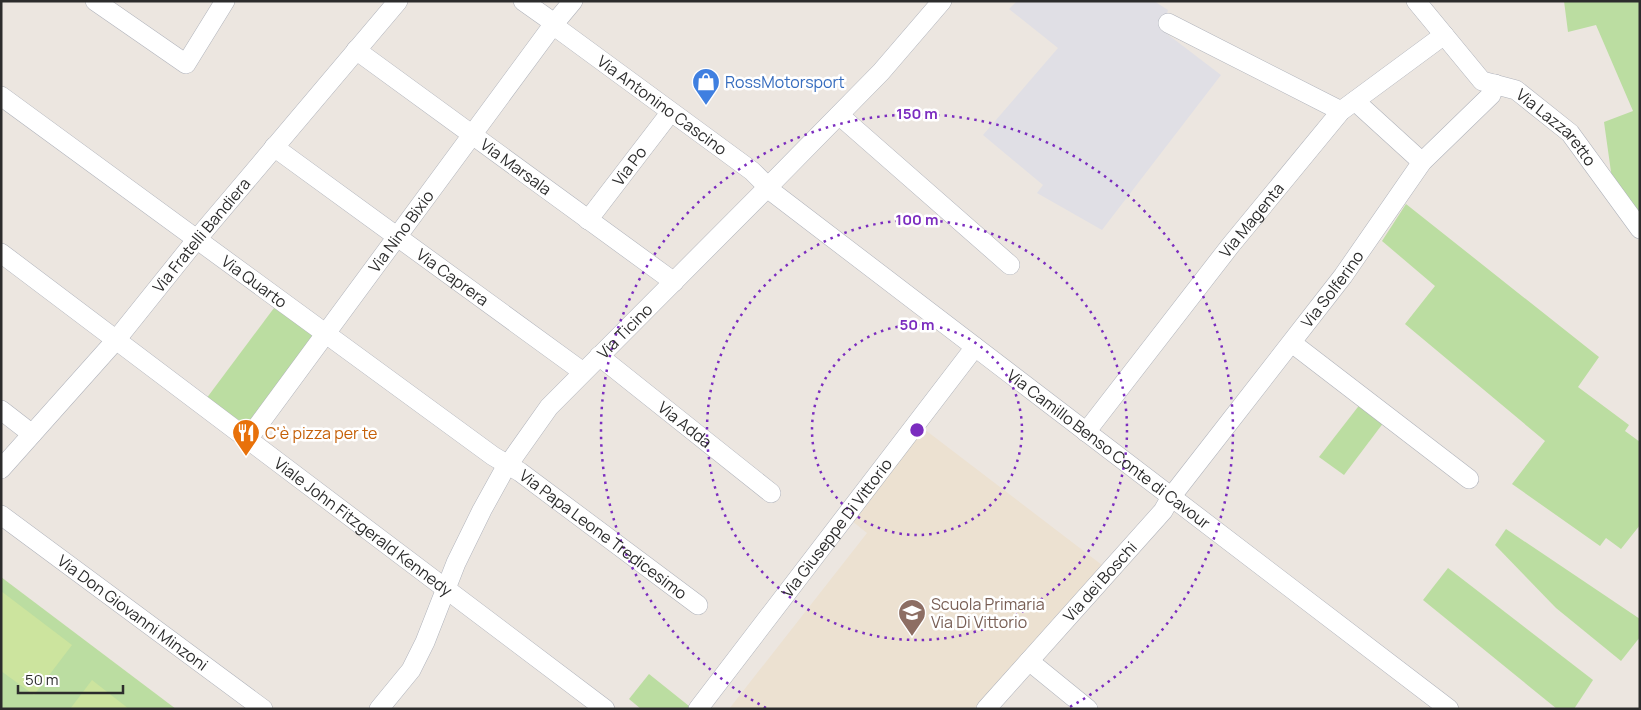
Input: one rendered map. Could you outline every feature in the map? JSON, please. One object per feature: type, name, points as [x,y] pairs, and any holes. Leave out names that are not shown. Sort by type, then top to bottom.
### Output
[{"type":"street","points":[[95,1],[186,64],[225,1]]},
{"type":"street","name":"Via Fratelli Bandiera","points":[[1,469],[116,340],[197,239],[398,1]]},
{"type":"street","name":"Via Antonino Cascino","points":[[523,1],[547,18],[553,26],[670,113],[752,171],[768,188]]},
{"type":"street","name":"Via Nino Bixio","points":[[248,439],[573,1]]},
{"type":"street","name":"Via Ticino","points":[[379,709],[410,670],[425,642],[445,589],[478,518],[508,465],[549,406],[768,188],[881,72],[942,1]]},
{"type":"street","name":"Via Lazzaretto","points":[[1416,1],[1482,81],[1516,90],[1570,132],[1640,229]]},
{"type":"street","points":[[1168,23],[1348,106],[1422,162]]},
{"type":"street","name":"Via Magenta","points":[[1086,432],[1230,246],[1348,106],[1444,35]]},
{"type":"street","name":"Via Marsala","points":[[356,50],[674,282]]},
{"type":"street","name":"Via Solferino","points":[[1171,498],[1343,276],[1422,162],[1491,95],[1495,84]]},
{"type":"street","name":"Via Quarto","points":[[1,96],[493,456],[508,465]]},
{"type":"street","name":"Via Po","points":[[588,220],[670,113]]},
{"type":"street","points":[[839,115],[1010,265]]},
{"type":"street","name":"Via Caprera","points":[[274,147],[584,372]]},
{"type":"street","name":"Via Camillo Benso Conte di Cavour","points":[[768,188],[1449,709]]},
{"type":"street","name":"Viale John Fitzgerald Kennedy","points":[[1,253],[604,709]]},
{"type":"street","points":[[1292,343],[1469,479]]},
{"type":"street","name":"Via Giuseppe Di Vittorio","points":[[698,709],[975,347]]},
{"type":"street","name":"Via Adda","points":[[599,356],[771,494]]},
{"type":"street","points":[[1,410],[32,434]]},
{"type":"street","name":"Via Papa Leone Tredicesimo","points":[[508,465],[698,605]]},
{"type":"street","name":"Via dei Boschi","points":[[986,709],[1163,511],[1171,498]]},
{"type":"street","name":"Via Don Giovanni Minzoni","points":[[1,515],[264,709]]},
{"type":"street","points":[[1029,661],[1088,709]]},
{"type":"shaded area","points":[[1017,1],[1154,1],[1168,10],[1162,30],[1221,75],[1102,230],[1037,193],[1043,185],[983,135],[1058,48],[1009,9]]},
{"type":"shaded area","name":"Scuola Primaria Via Di Vittorio","points":[[924,429],[1102,565],[974,709],[729,709],[867,533],[852,521]]},
{"type":"green space","points":[[1564,1],[1640,1],[1640,219],[1612,179],[1604,122],[1633,111],[1596,25],[1568,32]]},
{"type":"green space","points":[[1406,204],[1599,357],[1578,387],[1629,425],[1625,431],[1640,442],[1640,525],[1621,549],[1606,538],[1600,546],[1512,484],[1545,441],[1405,324],[1435,286],[1382,241]]},
{"type":"green space","points":[[274,308],[315,336],[248,426],[206,399]]},
{"type":"green space","points":[[1361,403],[1384,422],[1344,475],[1319,457]]},
{"type":"green space","points":[[1506,529],[1640,619],[1640,637],[1621,661],[1556,608],[1495,545]]},
{"type":"green space","points":[[1448,568],[1593,680],[1574,709],[1557,709],[1423,600]]},
{"type":"green space","points":[[1,577],[176,709],[1,709]]},
{"type":"green space","points":[[1,591],[72,645],[34,695],[1,671]]},
{"type":"green space","points":[[649,674],[689,706],[687,709],[641,709],[629,699]]},
{"type":"green space","points":[[92,680],[129,709],[70,709]]},
{"type":"place","name":"RossMotorsport","points":[[706,106]]},
{"type":"place","name":"C'è pizza per te","points":[[246,457]]},
{"type":"place","name":"Scuola Primaria Via Di Vittorio","points":[[912,637]]}]
